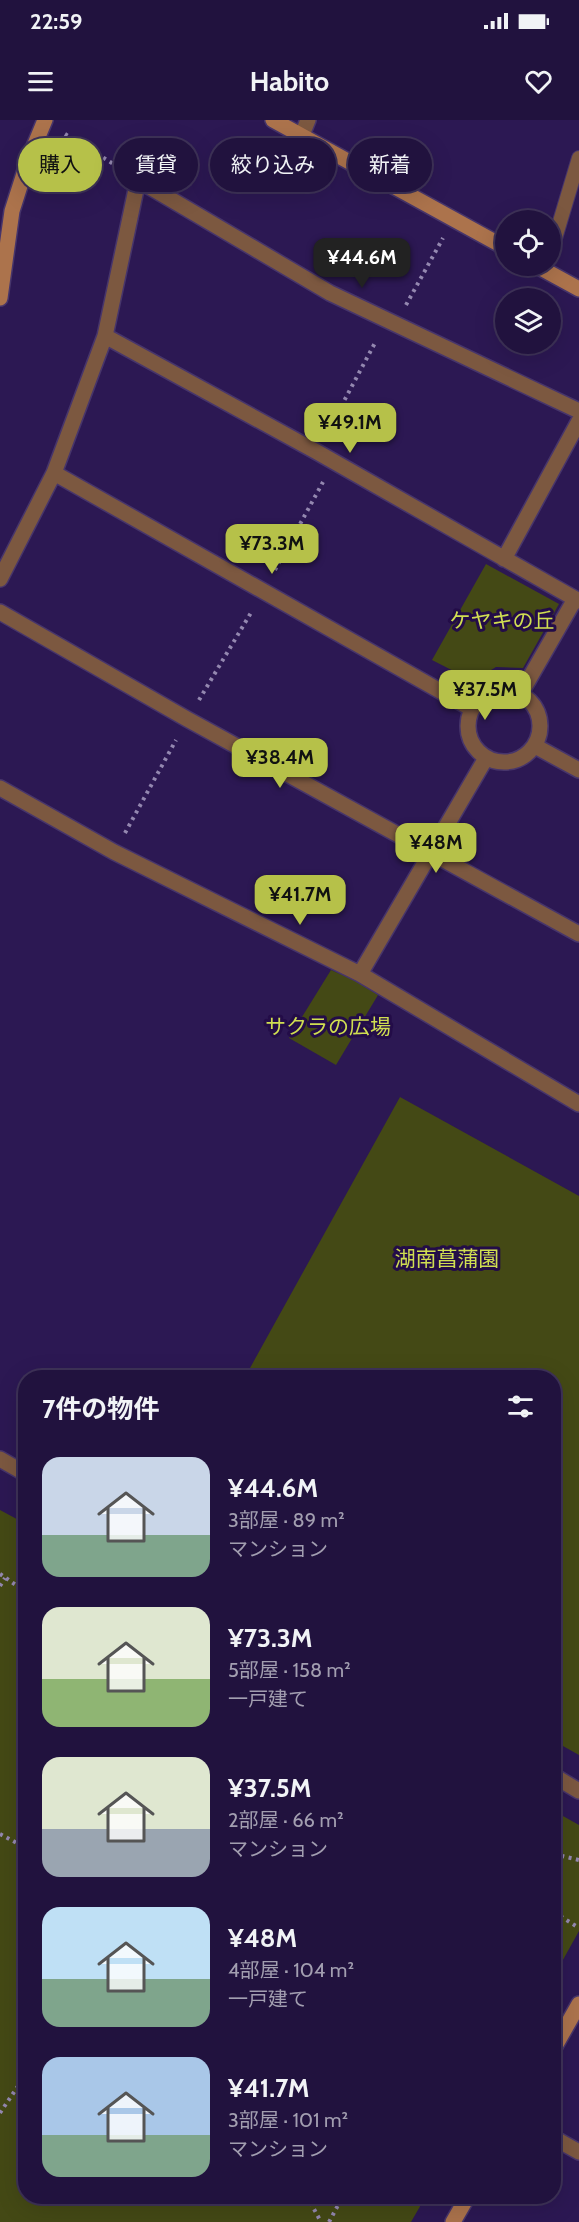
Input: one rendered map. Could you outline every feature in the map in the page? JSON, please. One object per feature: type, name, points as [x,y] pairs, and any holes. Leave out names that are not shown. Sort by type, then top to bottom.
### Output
[{"type":"street","points":[[0,298],[12,211],[44,120]]},
{"type":"street","points":[[273,120],[495,242]]},
{"type":"street","points":[[302,135],[309,120]]},
{"type":"street","points":[[0,579],[54,473],[105,336],[135,192]]},
{"type":"street","points":[[158,192],[330,293],[579,411]]},
{"type":"street","points":[[558,276],[579,289]]},
{"type":"street","points":[[105,336],[577,600],[521,693]]},
{"type":"street","points":[[504,559],[579,421]]},
{"type":"street","points":[[54,473],[472,709]]},
{"type":"street","points":[[0,612],[188,719],[579,934]]},
{"type":"street","points":[[499,690],[521,693],[531,701],[541,723],[540,735],[535,746],[518,760],[496,762],[486,758],[471,741],[468,719],[472,709],[488,693],[499,690]]},
{"type":"street","points":[[535,746],[579,770]]},
{"type":"street","points":[[360,974],[486,758]]},
{"type":"street","points":[[0,788],[114,852],[360,974],[579,1104]]},
{"type":"street","points":[[0,1459],[18,1469]]},
{"type":"street","points":[[561,1780],[579,1791]]},
{"type":"street","points":[[561,2036],[579,2004]]},
{"type":"street","points":[[561,2142],[579,2152]]},
{"type":"street","points":[[453,2222],[463,2204]]},
{"type":"lane","points":[[561,218],[579,158]]},
{"type":"path","points":[[44,120],[114,165]]},
{"type":"path","points":[[317,453],[453,219]]},
{"type":"path","points":[[114,852],[188,719]]},
{"type":"path","points":[[0,1574],[18,1587]]},
{"type":"path","points":[[0,1586],[4,1578]]},
{"type":"path","points":[[0,1834],[18,1844]]},
{"type":"path","points":[[561,1856],[579,1860]]},
{"type":"path","points":[[561,1916],[579,1928]]},
{"type":"path","points":[[0,2113],[18,2086]]},
{"type":"path","points":[[311,2204],[321,2222]]},
{"type":"path","points":[[328,2222],[338,2204]]},
{"type":"green space","name":"ケヤキの丘","points":[[486,564],[559,604],[523,668],[496,667],[473,681],[432,660]]},
{"type":"green space","name":"サクラの広場","points":[[331,970],[354,980],[378,995],[336,1065],[289,1038]]},
{"type":"green space","name":"湖南菖蒲園","points":[[400,1097],[579,1196],[579,1755],[561,1745],[561,1370],[249,1370]]},
{"type":"green space","points":[[0,1510],[18,1520],[18,2204],[421,2204],[411,2222],[0,2222]]},
{"type":"green space","points":[[561,1815],[579,1825],[579,1931],[561,1963]]}]
